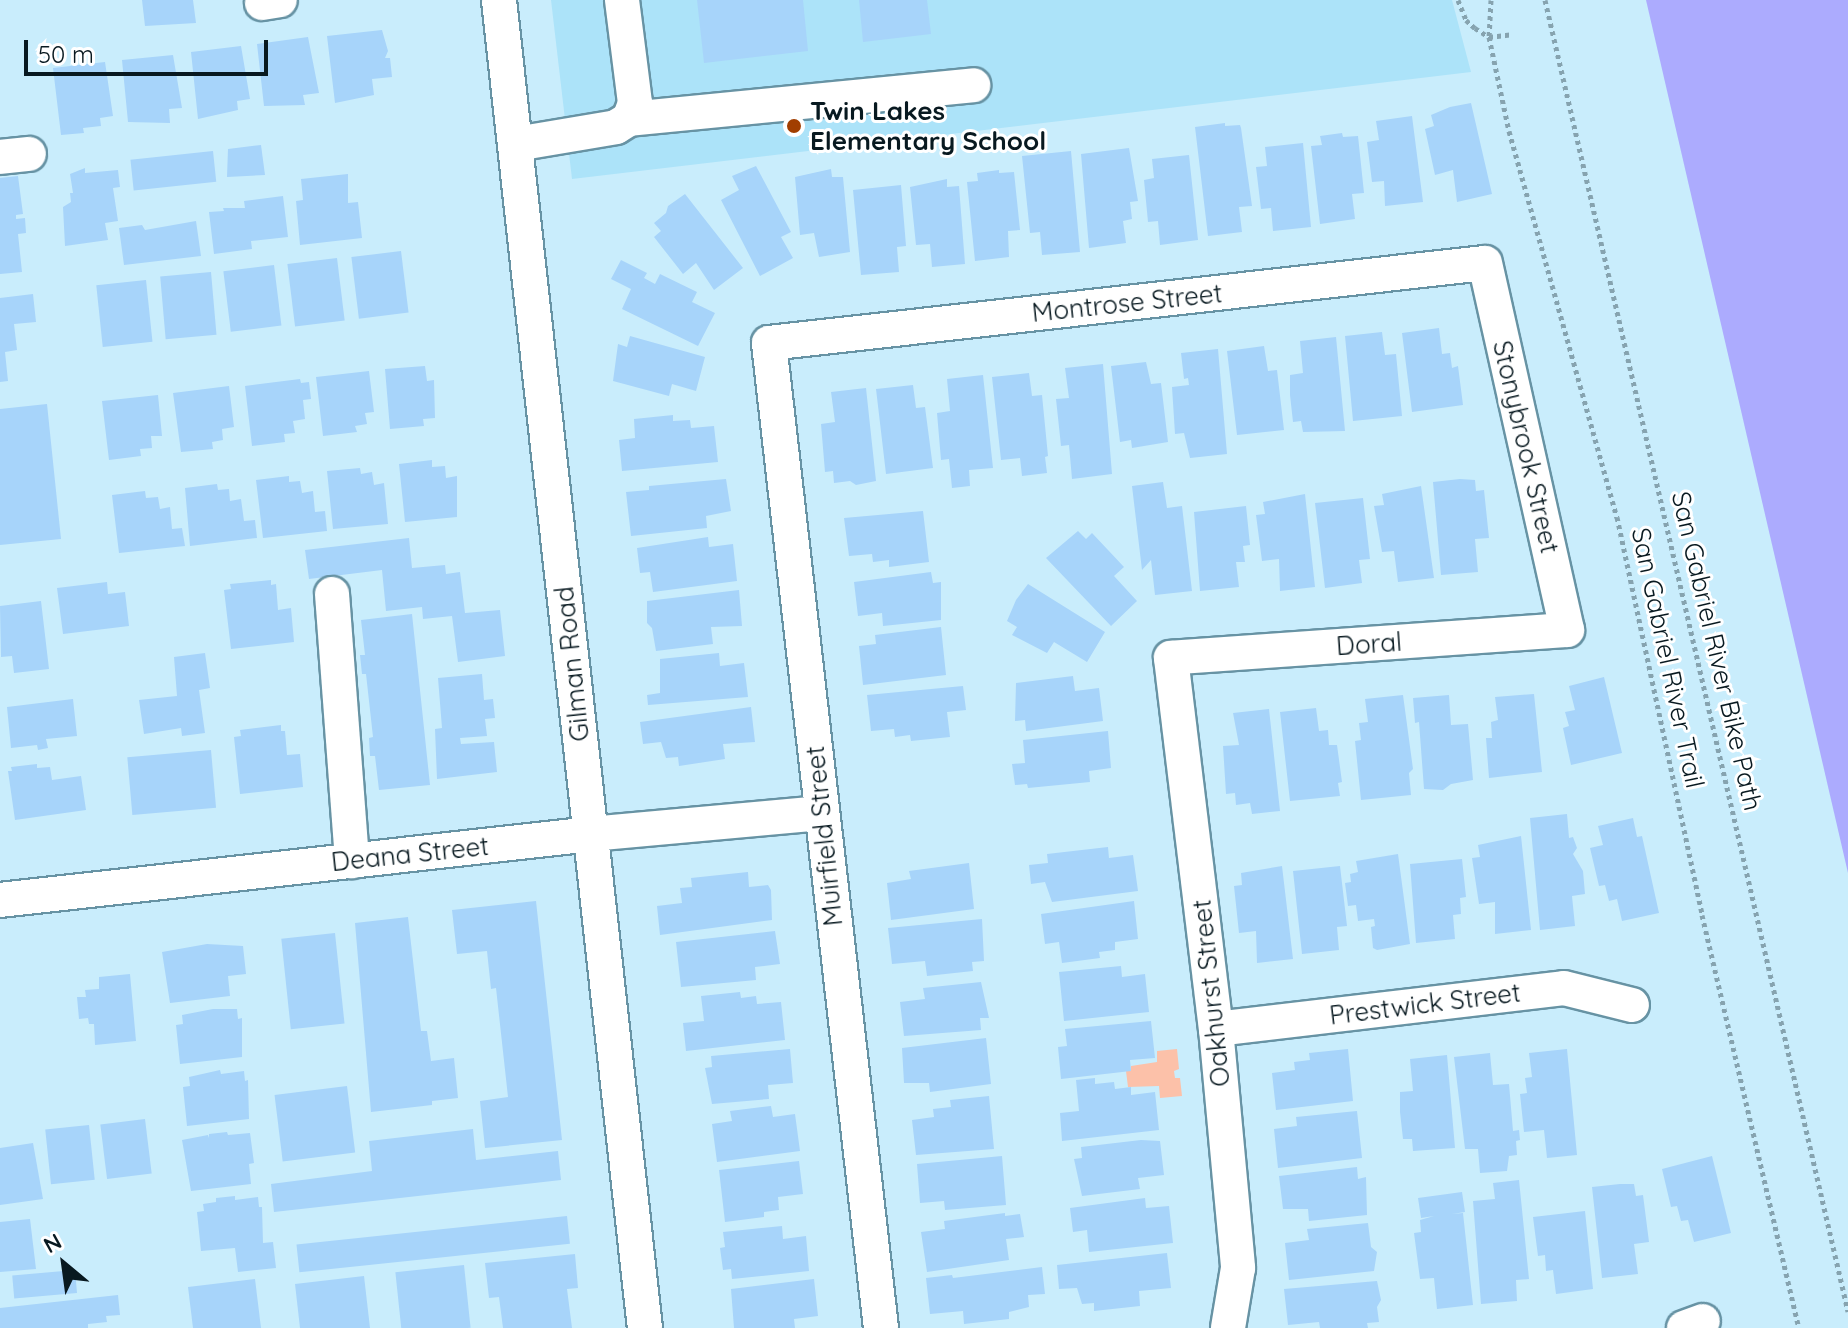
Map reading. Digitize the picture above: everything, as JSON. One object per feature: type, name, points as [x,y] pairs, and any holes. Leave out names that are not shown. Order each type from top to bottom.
[{"type":"street","name":"Gilman Road","points":[[499,0],[645,1328]]},
{"type":"street","points":[[622,0],[635,103],[629,119]]},
{"type":"street","points":[[516,144],[616,127],[629,119],[973,85]]},
{"type":"street","name":"Montrose Street","points":[[769,343],[1485,263]]},
{"type":"street","name":"Stonybrook Street","points":[[1485,263],[1567,630]]},
{"type":"street","name":"Muirfield Street","points":[[769,343],[881,1328]]},
{"type":"street","points":[[332,594],[352,861]]},
{"type":"street","name":"Doral","points":[[1171,658],[1567,630]]},
{"type":"street","name":"Oakhurst Street","points":[[1171,658],[1216,1029],[1238,1268],[1228,1328]]},
{"type":"street","name":"Deana Street","points":[[0,900],[591,834],[821,813]]},
{"type":"street","name":"Prestwick Street","points":[[1216,1029],[1564,988],[1632,1005]]},
{"type":"path","points":[[1458,0],[1466,20],[1489,37],[1512,34]]},
{"type":"path","name":"San Gabriel River Trail","points":[[1491,0],[1489,37],[1509,131],[1617,517],[1706,930],[1799,1328]]},
{"type":"path","name":"San Gabriel River Bike Path","points":[[1545,0],[1848,1311]]},
{"type":"shaded area","name":"Twin Lakes Elementary School","points":[[551,0],[1452,0],[1471,72],[572,179]]},
{"type":"shaded area","points":[[1177,1049],[1179,1069],[1174,1071],[1175,1078],[1180,1078],[1182,1096],[1160,1098],[1159,1086],[1128,1087],[1126,1071],[1131,1071],[1131,1066],[1157,1062],[1157,1051]]},
{"type":"water","points":[[1646,0],[1848,0],[1848,873]]},
{"type":"building","points":[[142,0],[193,0],[196,23],[145,26]]},
{"type":"building","points":[[697,0],[803,0],[808,51],[704,63]]},
{"type":"building","points":[[859,0],[927,0],[931,34],[863,42]]},
{"type":"building","points":[[382,30],[388,51],[385,58],[390,58],[392,77],[372,79],[374,95],[335,103],[327,36]]},
{"type":"building","points":[[308,37],[319,93],[303,95],[305,105],[264,106],[257,44]]},
{"type":"building","points":[[241,46],[250,99],[237,101],[238,110],[198,119],[191,52]]},
{"type":"building","points":[[173,55],[182,108],[169,109],[170,123],[128,122],[122,60]]},
{"type":"building","points":[[105,62],[113,116],[100,118],[101,126],[83,128],[84,133],[61,135],[53,68]]},
{"type":"building","points":[[1471,103],[1492,194],[1457,202],[1453,170],[1435,175],[1425,129],[1434,126],[1431,115]]},
{"type":"building","points":[[1412,116],[1423,202],[1385,206],[1384,181],[1372,182],[1367,142],[1379,140],[1376,121]]},
{"type":"building","points":[[1225,123],[1225,126],[1240,125],[1241,128],[1252,206],[1239,207],[1242,232],[1208,236],[1195,127]]},
{"type":"building","points":[[1342,133],[1343,137],[1358,136],[1364,193],[1352,194],[1355,219],[1320,224],[1311,146],[1322,145],[1320,136]]},
{"type":"building","points":[[1303,143],[1311,227],[1273,231],[1271,208],[1261,209],[1256,167],[1267,166],[1265,147]]},
{"type":"building","points":[[261,145],[265,175],[227,177],[228,149]]},
{"type":"building","points":[[1129,148],[1138,201],[1130,202],[1132,219],[1123,221],[1126,243],[1089,248],[1081,154]]},
{"type":"building","points":[[213,151],[216,182],[134,191],[130,160]]},
{"type":"building","points":[[1071,151],[1080,252],[1042,255],[1040,232],[1030,233],[1022,156]]},
{"type":"building","points":[[1189,155],[1198,240],[1160,245],[1158,221],[1148,222],[1144,180],[1154,178],[1152,159]]},
{"type":"building","points":[[756,166],[791,232],[781,237],[793,258],[760,276],[721,200],[739,190],[732,176]]},
{"type":"building","points":[[85,168],[85,173],[118,170],[120,187],[113,188],[118,221],[105,223],[108,240],[65,246],[63,207],[71,202],[70,193],[73,193],[70,174]]},
{"type":"building","points":[[831,169],[832,177],[843,177],[850,252],[819,257],[814,233],[800,235],[795,177]]},
{"type":"building","points":[[999,170],[999,173],[1014,172],[1020,230],[1008,231],[1009,257],[975,261],[967,182],[978,181],[977,173]]},
{"type":"building","points":[[348,174],[348,203],[358,202],[362,238],[300,245],[296,201],[303,200],[301,179]]},
{"type":"building","points":[[18,176],[23,214],[16,215],[16,219],[25,218],[26,233],[18,234],[22,272],[0,274],[0,178]]},
{"type":"building","points":[[947,179],[947,187],[959,186],[965,264],[932,267],[930,244],[916,245],[910,187]]},
{"type":"building","points":[[901,185],[906,246],[897,247],[899,272],[861,275],[853,190]]},
{"type":"building","points":[[685,194],[743,268],[714,290],[696,263],[683,274],[654,237],[661,231],[654,223],[666,213],[668,206]]},
{"type":"building","points":[[283,196],[288,237],[251,241],[252,249],[214,254],[209,212],[224,211],[223,208],[245,208],[244,201]]},
{"type":"building","points":[[196,221],[201,256],[124,265],[119,228],[142,225],[145,230]]},
{"type":"building","points":[[401,251],[409,313],[359,319],[351,257]]},
{"type":"building","points":[[337,258],[345,321],[295,327],[287,264]]},
{"type":"building","points":[[621,260],[647,273],[644,278],[655,284],[660,274],[697,292],[692,302],[715,313],[698,346],[622,309],[631,289],[611,279]]},
{"type":"building","points":[[274,265],[281,326],[231,332],[223,271]]},
{"type":"building","points":[[211,272],[216,335],[166,339],[160,276]]},
{"type":"building","points":[[146,280],[152,342],[103,347],[96,285]]},
{"type":"building","points":[[33,294],[36,322],[14,324],[17,350],[5,352],[8,381],[0,382],[0,298]]},
{"type":"building","points":[[1439,328],[1442,354],[1450,353],[1452,368],[1458,366],[1463,405],[1412,412],[1402,333]]},
{"type":"building","points":[[1382,332],[1385,355],[1396,354],[1402,416],[1353,421],[1345,336]]},
{"type":"building","points":[[630,336],[705,357],[696,391],[672,384],[669,396],[613,381],[618,344],[627,347]]},
{"type":"building","points":[[1336,337],[1345,431],[1303,432],[1301,421],[1293,422],[1290,395],[1290,375],[1303,373],[1300,341]]},
{"type":"building","points":[[1264,346],[1268,371],[1277,370],[1284,430],[1237,435],[1227,351]]},
{"type":"building","points":[[1218,349],[1227,454],[1190,458],[1184,433],[1175,434],[1172,387],[1189,385],[1188,378],[1184,379],[1181,353]]},
{"type":"building","points":[[1146,362],[1151,384],[1161,383],[1168,442],[1132,448],[1131,440],[1120,442],[1111,366]]},
{"type":"building","points":[[1103,364],[1112,474],[1072,479],[1069,445],[1061,446],[1056,399],[1069,398],[1065,368]]},
{"type":"building","points":[[425,366],[427,381],[434,380],[435,418],[423,419],[424,426],[390,429],[385,369]]},
{"type":"building","points":[[369,371],[374,412],[365,413],[367,424],[355,426],[357,432],[323,436],[316,377]]},
{"type":"building","points":[[1029,373],[1032,396],[1042,395],[1047,473],[1022,476],[1020,458],[1001,460],[992,377]]},
{"type":"building","points":[[983,375],[993,468],[969,470],[970,486],[952,488],[949,459],[941,460],[937,413],[950,411],[947,379]]},
{"type":"building","points":[[300,379],[301,383],[309,382],[311,399],[303,400],[305,419],[293,421],[295,433],[284,434],[285,442],[252,446],[245,386]]},
{"type":"building","points":[[913,385],[916,408],[925,407],[933,468],[886,474],[876,389]]},
{"type":"building","points":[[229,386],[234,427],[222,429],[223,440],[212,442],[213,449],[181,452],[173,393]]},
{"type":"building","points":[[866,388],[876,481],[856,485],[850,481],[834,483],[833,471],[825,472],[821,424],[835,422],[831,392]]},
{"type":"building","points":[[158,395],[162,436],[151,436],[152,448],[140,449],[141,456],[109,460],[102,401]]},
{"type":"building","points":[[47,404],[61,539],[0,545],[0,409]]},
{"type":"building","points":[[673,415],[673,421],[690,420],[691,428],[714,426],[718,462],[622,471],[619,440],[635,438],[634,419]]},
{"type":"building","points":[[432,460],[432,467],[445,466],[446,478],[457,476],[457,517],[405,522],[399,464]]},
{"type":"building","points":[[360,468],[361,474],[372,472],[374,485],[384,483],[388,524],[333,529],[327,471]]},
{"type":"building","points":[[289,476],[289,482],[300,481],[302,493],[313,491],[315,512],[325,511],[327,531],[263,538],[256,480]]},
{"type":"building","points":[[726,479],[731,511],[706,516],[707,528],[631,536],[626,492],[649,490],[649,486]]},
{"type":"building","points":[[1475,480],[1476,491],[1484,490],[1489,538],[1475,539],[1478,572],[1441,575],[1433,482]]},
{"type":"building","points":[[1163,482],[1167,508],[1182,506],[1192,591],[1155,595],[1151,560],[1142,570],[1132,486]]},
{"type":"building","points":[[217,484],[218,490],[229,489],[230,501],[241,499],[244,521],[255,520],[257,538],[190,546],[185,488]]},
{"type":"building","points":[[1421,486],[1434,578],[1398,582],[1394,551],[1382,552],[1374,506],[1384,505],[1382,494]]},
{"type":"building","points":[[145,491],[146,498],[158,497],[160,509],[170,507],[172,529],[182,528],[185,546],[119,553],[112,495]]},
{"type":"building","points":[[1305,494],[1315,587],[1280,591],[1279,559],[1262,561],[1256,515],[1265,514],[1263,502]]},
{"type":"building","points":[[1363,498],[1370,559],[1359,560],[1362,583],[1325,588],[1315,503]]},
{"type":"building","points":[[1246,506],[1250,545],[1243,546],[1245,562],[1236,562],[1239,587],[1200,591],[1194,512]]},
{"type":"building","points":[[923,511],[929,562],[889,567],[889,560],[873,562],[872,554],[849,556],[844,518]]},
{"type":"building","points":[[1078,531],[1086,539],[1092,533],[1124,567],[1114,576],[1137,601],[1111,626],[1046,558]]},
{"type":"building","points":[[708,537],[709,547],[733,544],[737,581],[653,592],[650,572],[640,573],[637,548]]},
{"type":"building","points":[[409,538],[412,568],[445,565],[446,574],[460,572],[465,613],[500,610],[505,656],[458,662],[452,616],[423,619],[422,607],[386,611],[382,570],[309,579],[305,550]]},
{"type":"building","points":[[931,572],[933,583],[941,582],[941,620],[883,626],[882,613],[858,616],[854,582]]},
{"type":"building","points":[[271,580],[271,585],[276,584],[278,610],[291,608],[294,642],[231,649],[224,590],[231,589],[230,584]]},
{"type":"building","points":[[107,582],[108,594],[125,592],[129,626],[63,634],[57,588]]},
{"type":"building","points":[[1028,584],[1105,632],[1087,662],[1054,642],[1047,653],[1012,635],[1017,627],[1007,621],[1016,600]]},
{"type":"building","points":[[739,590],[742,626],[711,627],[713,644],[656,651],[652,628],[647,623],[647,601]]},
{"type":"building","points":[[41,601],[49,669],[14,673],[12,656],[1,657],[0,606]]},
{"type":"building","points":[[412,614],[430,785],[379,790],[375,756],[370,756],[369,738],[373,737],[366,674],[362,674],[360,655],[365,655],[361,620]]},
{"type":"building","points":[[941,627],[946,675],[863,685],[859,646],[876,644],[875,635]]},
{"type":"building","points":[[205,653],[210,688],[199,690],[205,733],[182,736],[181,728],[144,734],[139,700],[177,696],[174,657]]},
{"type":"building","points":[[719,653],[720,666],[744,663],[748,697],[648,705],[647,695],[660,693],[660,659]]},
{"type":"building","points":[[482,674],[484,700],[493,699],[495,718],[485,719],[487,736],[460,738],[461,744],[494,742],[497,772],[437,779],[435,729],[442,728],[438,678]]},
{"type":"building","points":[[1073,676],[1075,691],[1099,688],[1103,721],[1026,731],[1025,720],[1015,721],[1016,683]]},
{"type":"building","points":[[1604,677],[1622,753],[1571,765],[1563,728],[1569,726],[1565,712],[1575,710],[1569,686]]},
{"type":"building","points":[[963,686],[966,710],[947,712],[950,737],[911,741],[910,735],[895,737],[894,729],[871,731],[867,695]]},
{"type":"building","points":[[1534,694],[1542,772],[1489,778],[1486,738],[1492,738],[1491,722],[1498,720],[1495,697]]},
{"type":"building","points":[[1403,695],[1413,769],[1409,773],[1411,795],[1361,800],[1355,741],[1361,740],[1359,723],[1368,722],[1365,699]]},
{"type":"building","points":[[1449,695],[1451,725],[1468,724],[1473,780],[1451,784],[1443,790],[1424,789],[1419,722],[1415,723],[1413,698]]},
{"type":"building","points":[[73,699],[77,736],[46,739],[48,748],[38,750],[37,745],[11,748],[7,707]]},
{"type":"building","points":[[751,707],[755,742],[723,744],[725,759],[679,766],[678,757],[666,758],[661,742],[643,744],[640,722]]},
{"type":"building","points":[[1316,708],[1319,731],[1328,730],[1329,745],[1337,745],[1342,782],[1338,783],[1340,796],[1290,801],[1280,712]]},
{"type":"building","points":[[1269,709],[1280,811],[1252,814],[1250,803],[1236,805],[1235,793],[1226,794],[1223,746],[1239,745],[1233,713]]},
{"type":"building","points":[[281,725],[281,731],[285,731],[287,755],[300,754],[303,787],[240,794],[234,737],[241,736],[240,730]]},
{"type":"building","points":[[1108,731],[1111,768],[1089,771],[1090,782],[1028,788],[1027,784],[1015,785],[1012,764],[1025,763],[1023,740]]},
{"type":"building","points":[[211,750],[216,808],[132,815],[127,757]]},
{"type":"building","points":[[37,764],[37,768],[50,767],[52,780],[81,776],[86,810],[15,820],[8,771],[12,771],[11,767]]},
{"type":"building","points":[[1567,814],[1569,838],[1573,837],[1577,848],[1573,854],[1583,871],[1585,894],[1572,896],[1575,926],[1540,930],[1530,818]]},
{"type":"building","points":[[1633,818],[1637,837],[1642,836],[1659,913],[1622,921],[1617,899],[1609,901],[1605,885],[1599,886],[1590,848],[1603,845],[1598,826]]},
{"type":"building","points":[[1521,836],[1531,930],[1495,934],[1495,902],[1479,904],[1472,858],[1480,857],[1478,845]]},
{"type":"building","points":[[1108,847],[1109,858],[1133,855],[1138,891],[1052,902],[1045,882],[1031,884],[1029,865],[1048,863],[1047,854]]},
{"type":"building","points":[[1398,854],[1410,944],[1377,950],[1373,948],[1371,927],[1375,926],[1374,919],[1358,921],[1356,905],[1348,906],[1345,883],[1351,882],[1350,874],[1358,872],[1356,861]]},
{"type":"building","points":[[1462,859],[1466,897],[1460,898],[1461,914],[1453,915],[1455,939],[1416,943],[1410,864]]},
{"type":"building","points":[[969,863],[974,909],[891,920],[887,883],[911,879],[909,871]]},
{"type":"building","points":[[1282,866],[1293,959],[1257,963],[1256,931],[1239,933],[1234,886],[1242,885],[1241,873]]},
{"type":"building","points":[[1340,866],[1347,926],[1337,927],[1339,950],[1302,954],[1293,871]]},
{"type":"building","points":[[748,872],[749,887],[768,885],[771,890],[772,920],[660,935],[657,906],[682,903],[680,888],[692,887],[691,878]]},
{"type":"building","points":[[536,901],[562,1140],[485,1148],[480,1101],[508,1097],[496,988],[491,989],[487,951],[457,954],[452,910]]},
{"type":"building","points":[[1134,901],[1138,939],[1115,942],[1115,950],[1099,952],[1100,958],[1062,963],[1059,942],[1045,944],[1041,914]]},
{"type":"building","points":[[408,917],[421,1031],[427,1031],[431,1061],[454,1058],[458,1098],[432,1101],[432,1105],[371,1112],[355,923]]},
{"type":"building","points":[[982,919],[984,961],[972,962],[973,971],[927,976],[925,961],[892,964],[888,928]]},
{"type":"building","points":[[775,931],[780,964],[755,967],[756,980],[681,987],[676,942]]},
{"type":"building","points":[[335,933],[345,1024],[291,1029],[281,939]]},
{"type":"building","points":[[207,944],[243,946],[246,974],[228,976],[230,996],[170,1003],[162,952]]},
{"type":"building","points":[[1121,966],[1122,977],[1145,974],[1149,1012],[1064,1021],[1059,972]]},
{"type":"building","points":[[130,974],[136,1041],[95,1045],[94,1024],[89,1024],[88,1018],[79,1019],[77,997],[86,997],[85,990],[99,989],[99,977]]},
{"type":"building","points":[[981,982],[989,1018],[980,1018],[981,1030],[904,1036],[900,1002],[925,999],[923,988]]},
{"type":"building","points":[[740,992],[741,998],[756,996],[757,1004],[781,1002],[785,1040],[686,1051],[683,1023],[704,1021],[701,996]]},
{"type":"building","points":[[213,1009],[237,1009],[238,1019],[242,1018],[242,1057],[180,1064],[176,1025],[183,1024],[182,1015]]},
{"type":"building","points":[[1151,1021],[1155,1058],[1130,1060],[1131,1071],[1061,1079],[1058,1047],[1067,1046],[1065,1029]]},
{"type":"building","points":[[986,1038],[991,1084],[930,1092],[929,1083],[904,1083],[902,1048]]},
{"type":"building","points":[[790,1049],[793,1083],[768,1085],[769,1099],[712,1104],[705,1068],[712,1067],[711,1056]]},
{"type":"building","points":[[1348,1049],[1353,1101],[1276,1110],[1272,1073],[1295,1070],[1294,1062],[1310,1060],[1309,1053]]},
{"type":"building","points":[[1567,1049],[1577,1155],[1547,1158],[1544,1130],[1524,1132],[1520,1094],[1527,1093],[1525,1078],[1532,1077],[1529,1053]]},
{"type":"building","points":[[1490,1053],[1493,1085],[1509,1084],[1513,1131],[1519,1130],[1520,1140],[1516,1141],[1517,1155],[1509,1156],[1507,1171],[1480,1173],[1478,1149],[1465,1149],[1454,1057]]},
{"type":"building","points":[[1447,1055],[1455,1148],[1413,1151],[1412,1139],[1403,1139],[1400,1112],[1400,1092],[1413,1091],[1410,1059]]},
{"type":"building","points":[[220,1070],[221,1074],[244,1071],[245,1081],[248,1080],[249,1119],[187,1126],[183,1087],[190,1086],[189,1077]]},
{"type":"building","points":[[1095,1078],[1095,1084],[1114,1082],[1115,1089],[1131,1087],[1131,1095],[1155,1092],[1159,1130],[1062,1141],[1060,1113],[1079,1111],[1076,1080]]},
{"type":"building","points":[[347,1086],[355,1153],[283,1161],[275,1095]]},
{"type":"building","points":[[989,1096],[994,1149],[916,1155],[912,1120],[934,1117],[933,1109],[951,1107],[950,1100]]},
{"type":"building","points":[[771,1106],[773,1117],[795,1114],[800,1151],[717,1162],[712,1124],[732,1121],[730,1111]]},
{"type":"building","points":[[1357,1111],[1362,1158],[1278,1168],[1274,1129],[1297,1126],[1296,1117]]},
{"type":"building","points":[[145,1119],[152,1174],[107,1179],[100,1124]]},
{"type":"building","points":[[89,1125],[95,1180],[51,1184],[45,1130]]},
{"type":"building","points":[[473,1129],[476,1160],[558,1151],[561,1180],[274,1212],[271,1184],[372,1171],[369,1141]]},
{"type":"building","points":[[227,1132],[228,1135],[250,1133],[254,1163],[249,1164],[251,1184],[191,1191],[182,1140],[208,1135],[209,1138],[209,1134]]},
{"type":"building","points":[[1141,1140],[1160,1141],[1164,1175],[1138,1178],[1140,1189],[1082,1196],[1074,1159],[1082,1158],[1081,1147]]},
{"type":"building","points":[[33,1143],[43,1199],[0,1205],[0,1148]]},
{"type":"building","points":[[1002,1156],[1006,1205],[945,1210],[944,1201],[920,1203],[917,1164]]},
{"type":"building","points":[[1712,1156],[1731,1233],[1694,1242],[1688,1220],[1681,1221],[1677,1206],[1671,1207],[1662,1169]]},
{"type":"building","points":[[799,1161],[803,1194],[778,1197],[779,1210],[764,1212],[764,1217],[725,1222],[719,1170]]},
{"type":"building","points":[[1357,1167],[1358,1179],[1366,1177],[1367,1215],[1309,1221],[1308,1209],[1283,1209],[1279,1176]]},
{"type":"building","points":[[1519,1180],[1529,1279],[1516,1280],[1517,1301],[1481,1304],[1473,1201],[1495,1199],[1493,1183]]},
{"type":"building","points":[[1634,1184],[1636,1196],[1643,1195],[1649,1242],[1634,1244],[1638,1274],[1602,1278],[1592,1187]]},
{"type":"building","points":[[1462,1192],[1465,1212],[1452,1214],[1463,1213],[1473,1305],[1437,1309],[1434,1278],[1420,1279],[1414,1233],[1421,1232],[1420,1220],[1434,1216],[1421,1218],[1418,1198]]},
{"type":"building","points":[[235,1196],[235,1200],[258,1197],[259,1207],[262,1207],[263,1243],[273,1242],[276,1268],[238,1272],[235,1248],[201,1251],[197,1212],[204,1211],[203,1204],[216,1202],[216,1198]]},
{"type":"building","points":[[1145,1198],[1146,1208],[1169,1206],[1173,1243],[1089,1252],[1087,1230],[1073,1232],[1070,1208]]},
{"type":"building","points":[[1585,1211],[1593,1289],[1556,1294],[1553,1270],[1546,1271],[1545,1255],[1538,1256],[1533,1217]]},
{"type":"building","points":[[1005,1213],[1005,1216],[1020,1214],[1024,1237],[1006,1239],[1009,1260],[927,1272],[921,1232],[945,1229],[944,1221]]},
{"type":"building","points":[[567,1216],[570,1244],[299,1272],[296,1244]]},
{"type":"building","points":[[30,1219],[36,1269],[0,1272],[0,1222]]},
{"type":"building","points":[[1368,1223],[1371,1247],[1377,1252],[1374,1271],[1289,1280],[1285,1243],[1309,1240],[1307,1229]]},
{"type":"building","points":[[782,1226],[783,1239],[806,1236],[809,1271],[732,1279],[731,1269],[723,1270],[720,1248],[725,1247],[723,1232]]},
{"type":"building","points":[[1167,1253],[1171,1288],[1139,1291],[1140,1306],[1094,1311],[1094,1303],[1082,1304],[1077,1288],[1059,1289],[1057,1265]]},
{"type":"building","points":[[575,1254],[578,1288],[567,1289],[572,1328],[503,1328],[499,1297],[489,1298],[485,1263]]},
{"type":"building","points":[[464,1265],[471,1328],[401,1328],[395,1272]]},
{"type":"building","points":[[1042,1267],[1045,1294],[1028,1295],[1029,1307],[1009,1312],[1009,1319],[964,1324],[963,1311],[930,1314],[926,1278],[952,1275],[953,1278]]},
{"type":"building","points":[[75,1270],[77,1293],[14,1298],[12,1275]]},
{"type":"building","points":[[364,1276],[370,1328],[300,1328],[295,1284]]},
{"type":"building","points":[[255,1279],[261,1328],[193,1328],[188,1287]]},
{"type":"building","points":[[814,1279],[818,1316],[794,1319],[795,1328],[734,1328],[731,1289]]},
{"type":"building","points":[[1377,1281],[1381,1300],[1377,1307],[1379,1322],[1367,1323],[1368,1328],[1320,1328],[1319,1322],[1288,1325],[1284,1289]]},
{"type":"building","points":[[118,1295],[120,1315],[106,1316],[107,1322],[88,1324],[88,1328],[0,1328],[0,1308]]},
{"type":"place","name":"Twin Lakes Elementary School","points":[[794,126]]}]
